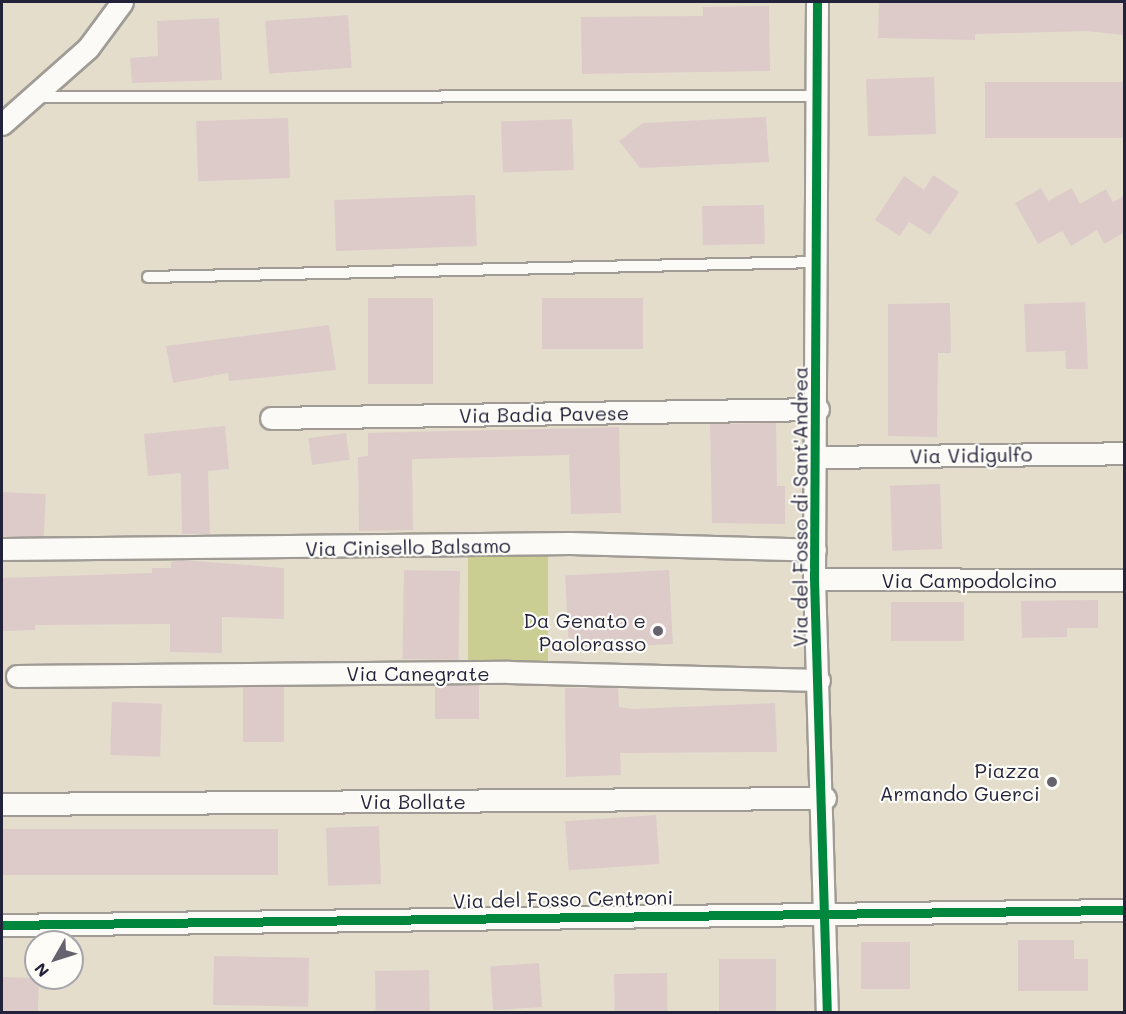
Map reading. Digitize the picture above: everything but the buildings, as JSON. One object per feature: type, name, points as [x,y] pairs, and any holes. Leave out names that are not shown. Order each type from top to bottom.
[{"type":"street","points":[[2,124],[88,48],[122,2]]},
{"type":"street","name":"Via del Fosso di Sant'Andrea","points":[[817,2],[818,457],[814,579],[825,798],[827,1012]]},
{"type":"street","name":"Via Badia Pavese","points":[[271,418],[818,410]]},
{"type":"street","name":"Via Vidigulfo","points":[[818,457],[1125,453]]},
{"type":"street","name":"Via Cinisello Balsamo","points":[[2,549],[570,543],[815,550]]},
{"type":"street","name":"Via Campodolcino","points":[[814,579],[1125,580]]},
{"type":"street","name":"Via Canegrate","points":[[17,676],[509,672],[819,680]]},
{"type":"street","name":"Via Bollate","points":[[2,804],[825,798]]},
{"type":"street","name":"Via del Fosso Centroni","points":[[2,925],[1125,910]]},
{"type":"lane","points":[[33,97],[817,96]]},
{"type":"lane","points":[[148,277],[818,262]]},
{"type":"green space","points":[[468,556],[548,556],[548,662],[468,662]]},
{"type":"cycle path","points":[[817,2],[814,579],[827,1012]]},
{"type":"cycle path","points":[[2,925],[1124,910]]},
{"type":"place","name":"Da Genato e Paolorasso","points":[[658,631]]},
{"type":"place","name":"Piazza Armando Guerci","points":[[1052,782]]}]
